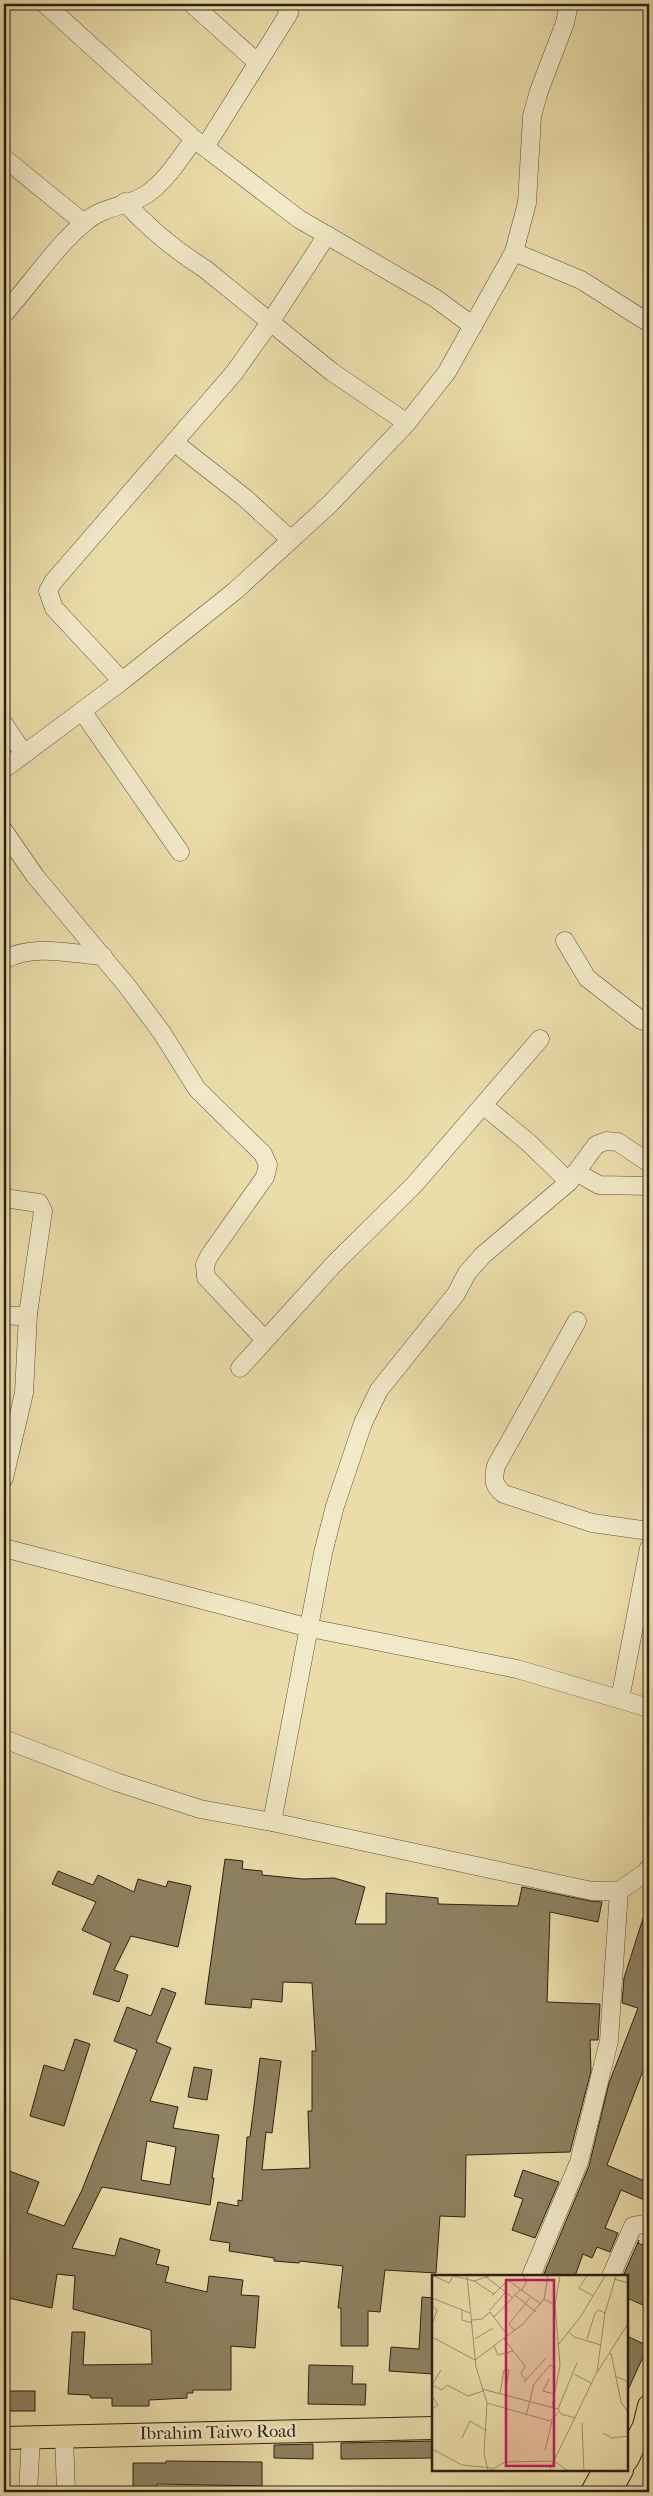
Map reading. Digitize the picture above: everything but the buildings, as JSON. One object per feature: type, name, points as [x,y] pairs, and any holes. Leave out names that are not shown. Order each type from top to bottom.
[{"type":"main road","name":"Ibrahim Taiwo Road","points":[[4,2438],[64,2435],[432,2428]]},
{"type":"main road","points":[[592,2492],[603,2471]]},
{"type":"main road","points":[[610,2492],[621,2471]]},
{"type":"street","points":[[45,4],[200,143],[298,219],[435,298],[473,326]]},
{"type":"street","points":[[192,4],[258,63]]},
{"type":"street","points":[[4,314],[68,238],[84,223],[97,213],[146,195],[200,143],[258,63],[289,13],[284,4]]},
{"type":"street","points":[[4,769],[122,681],[235,591],[330,504],[407,423],[447,372],[514,252],[527,203],[532,116],[539,91],[565,23],[569,4]]},
{"type":"street","points":[[5,162],[84,223]]},
{"type":"street","points":[[125,202],[159,236],[271,321],[332,372],[407,423]]},
{"type":"street","points":[[122,681],[54,608],[48,591],[59,575],[234,373],[271,321],[327,235]]},
{"type":"street","points":[[514,252],[580,280],[649,323]]},
{"type":"street","points":[[175,443],[245,498],[291,540]]},
{"type":"street","points":[[82,711],[180,852]]},
{"type":"street","points":[[4,724],[24,754]]},
{"type":"street","points":[[4,831],[35,876],[103,956],[162,1033],[197,1089],[263,1154],[268,1165],[266,1177],[209,1256],[205,1266],[206,1277],[266,1340]]},
{"type":"street","points":[[566,941],[587,978],[641,1020],[649,1023]]},
{"type":"street","points":[[4,960],[12,955],[40,951],[103,956]]},
{"type":"street","points":[[240,1368],[334,1264],[414,1185],[540,1039]]},
{"type":"street","points":[[484,1106],[572,1177],[599,1185],[649,1186]]},
{"type":"street","points":[[272,1822],[323,1553],[335,1506],[363,1423],[380,1390],[456,1294],[466,1273],[483,1255],[572,1177],[596,1145],[606,1142],[618,1142],[649,1163]]},
{"type":"street","points":[[4,1198],[39,1203],[43,1211],[28,1314],[24,1393],[4,1478]]},
{"type":"street","points":[[4,1315],[28,1314]]},
{"type":"street","points":[[577,1320],[496,1466],[494,1478],[496,1488],[504,1494],[592,1524],[649,1531]]},
{"type":"street","points":[[4,1548],[310,1628],[517,1669],[649,1708]]},
{"type":"street","points":[[620,1699],[649,1548]]},
{"type":"street","points":[[4,1739],[116,1782],[200,1809],[272,1822],[592,1891],[618,1891],[645,1873],[649,1868]]},
{"type":"street","points":[[531,2275],[579,2162],[609,2041],[618,1891]]},
{"type":"street","points":[[611,2275],[633,2226],[649,2224]]},
{"type":"street","points":[[64,2435],[66,2492]]},
{"type":"street","points":[[28,2492],[31,2436]]}]
